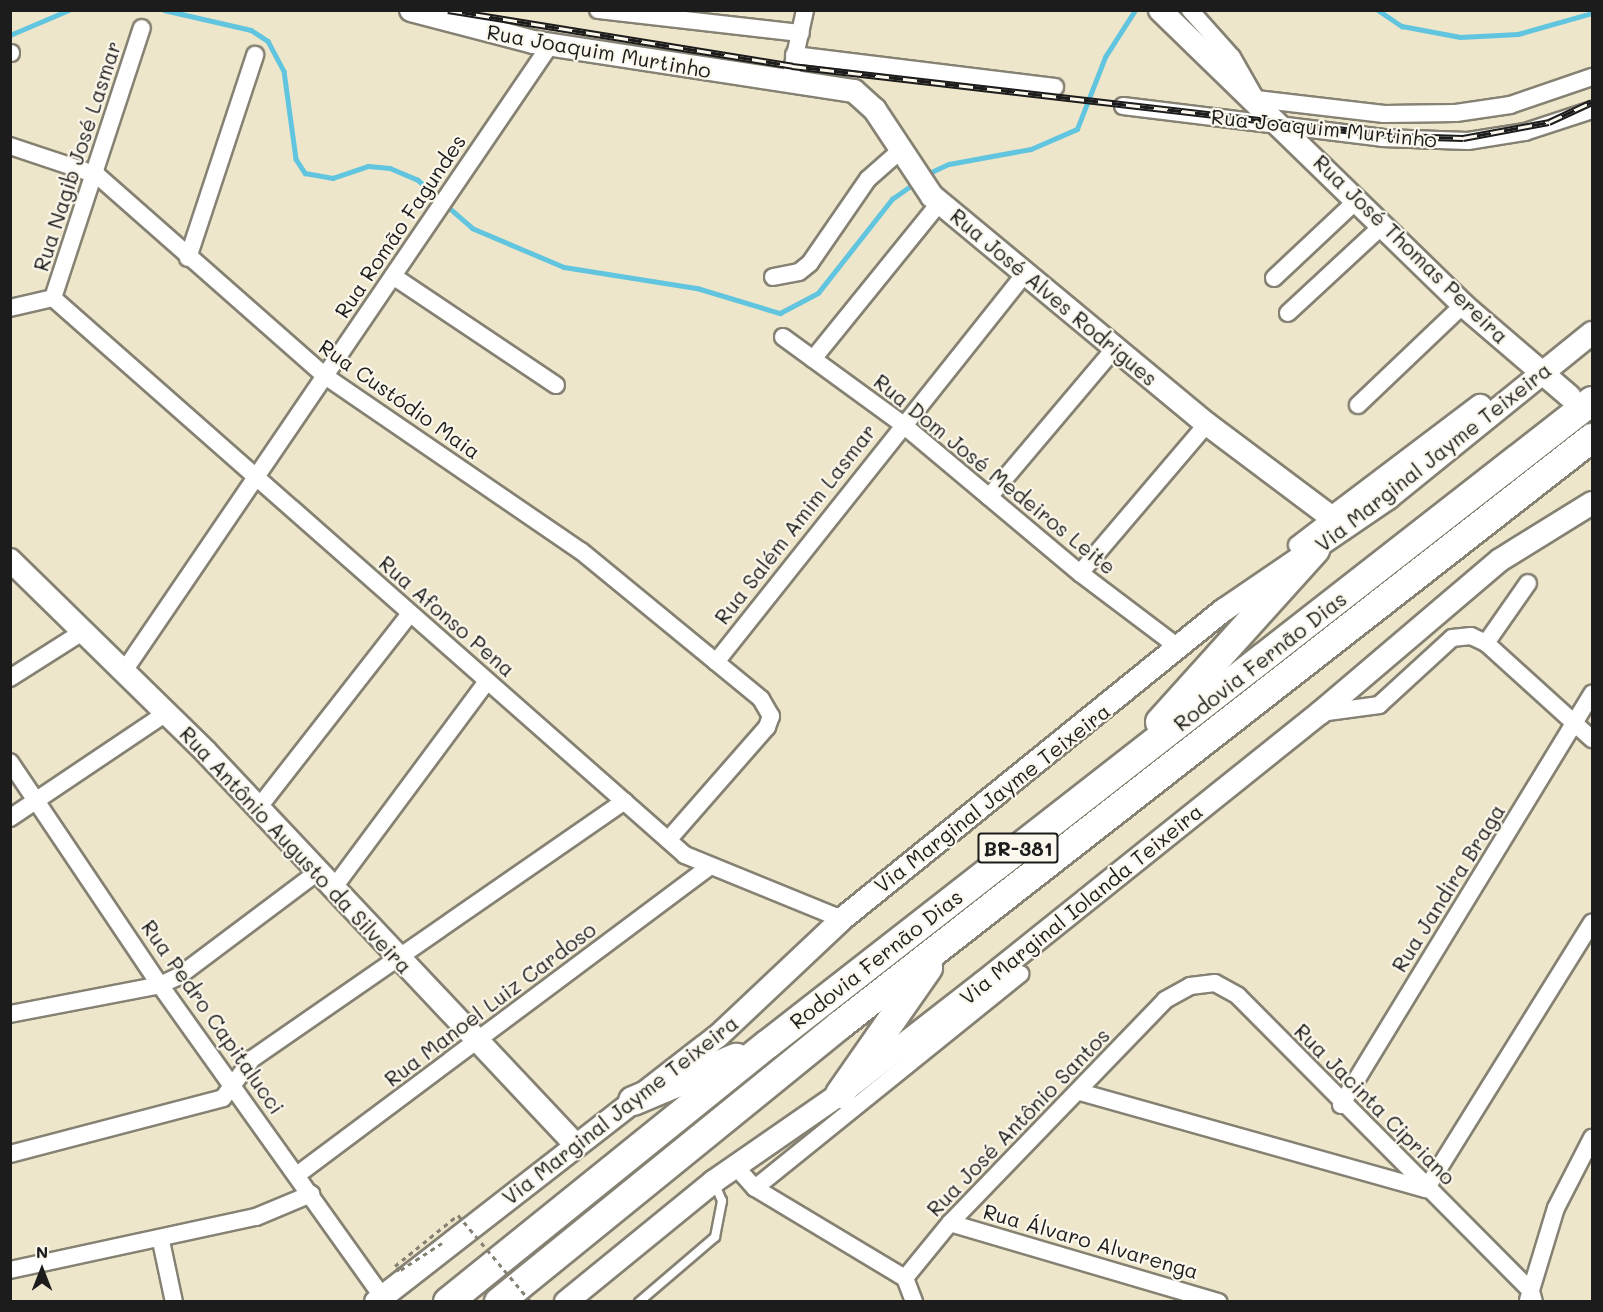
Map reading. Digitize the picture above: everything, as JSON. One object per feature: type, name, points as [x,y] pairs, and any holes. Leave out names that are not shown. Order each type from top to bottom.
[{"type":"highway","name":"Rodovia Fernão Dias","points":[[426,1302],[458,1292],[768,1044],[1124,767],[1581,398]]},
{"type":"highway","name":"Rodovia Fernão Dias","points":[[498,1302],[946,944],[1593,438]]},
{"type":"highway","points":[[1124,767],[1306,547]]},
{"type":"highway","points":[[840,1094],[946,944]]},
{"type":"highway","points":[[633,1101],[768,1044]]},
{"type":"main road","name":"Rua Joaquim Murtinho","points":[[411,10],[456,27],[550,45],[789,83]]},
{"type":"main road","name":"Rua José Thomas Pereira","points":[[1161,11],[1256,99],[1463,305],[1537,368],[1581,398]]},
{"type":"main road","name":"Rua José Alves Rodrigues","points":[[789,83],[854,91],[875,110],[936,199],[1207,424],[1332,518]]},
{"type":"main road","name":"Via Marginal Jayme Teixeira","points":[[379,1299],[717,1037],[842,919],[1178,647],[1537,368],[1593,333]]},
{"type":"main road","points":[[1332,518],[1537,368]]},
{"type":"main road","name":"Via Marginal Iolanda Teixeira","points":[[566,1302],[713,1182],[840,1094],[1320,713],[1500,560],[1593,503]]},
{"type":"main road","name":"Rua Antônio Augusto da Silveira","points":[[10,560],[84,631],[320,870],[398,961],[481,1040],[576,1145]]},
{"type":"street","name":"Rua Joaquim Murtinho","points":[[598,10],[801,33]]},
{"type":"street","points":[[789,83],[805,10]]},
{"type":"street","name":"Rua José Thomas Pereira","points":[[1190,10],[1232,57],[1256,99]]},
{"type":"street","name":"Rua Nagib José Lasmar","points":[[53,298],[97,175],[142,28]]},
{"type":"street","name":"Rua Romão Fagundes","points":[[124,671],[550,45]]},
{"type":"street","points":[[188,258],[255,55]]},
{"type":"street","points":[[794,55],[1055,87]]},
{"type":"street","name":"Rua Joaquim Murtinho","points":[[1256,99],[1384,114],[1456,113],[1510,105],[1593,76]]},
{"type":"street","name":"Rua Joaquim Murtinho","points":[[1123,106],[1382,138],[1468,141],[1526,132],[1593,110]]},
{"type":"street","name":"Rua Custódio Maia","points":[[10,146],[97,175],[188,258],[325,376],[580,551],[761,699],[771,716],[768,727],[669,840]]},
{"type":"street","points":[[773,277],[799,272],[810,262],[868,179],[907,157]]},
{"type":"street","points":[[813,359],[936,199]]},
{"type":"street","points":[[1274,278],[1357,200]]},
{"type":"street","points":[[1287,314],[1383,225]]},
{"type":"street","name":"Rua Salém Amim Lasmar","points":[[716,662],[901,423],[1024,274]]},
{"type":"street","points":[[393,276],[556,385]]},
{"type":"street","points":[[10,308],[53,298]]},
{"type":"street","name":"Rua Afonso Pena","points":[[53,298],[669,840],[709,867],[842,919]]},
{"type":"street","points":[[1358,405],[1463,305]]},
{"type":"street","name":"Rua Dom José Medeiros Leite","points":[[783,337],[901,423],[1080,573],[1178,647]]},
{"type":"street","points":[[989,497],[1114,349]]},
{"type":"street","points":[[1080,573],[1207,424]]},
{"type":"street","points":[[1306,547],[1332,518]]},
{"type":"street","points":[[1485,643],[1528,583]]},
{"type":"street","points":[[258,807],[410,614]]},
{"type":"street","points":[[10,678],[84,631]]},
{"type":"street","points":[[1320,713],[1379,705],[1452,638],[1471,636],[1485,643],[1593,739]]},
{"type":"street","points":[[335,886],[487,681]]},
{"type":"street","name":"Rua Jandira Braga","points":[[1341,1105],[1593,694]]},
{"type":"street","points":[[10,818],[166,713]]},
{"type":"street","name":"Rua Pedro Capitalucci","points":[[10,762],[160,985],[235,1084],[311,1194],[379,1299]]},
{"type":"street","points":[[10,1154],[209,1104],[235,1084],[252,1059],[398,961],[624,801]]},
{"type":"street","name":"Rua Manoel Luiz Cardoso","points":[[297,1175],[481,1040],[709,867]]},
{"type":"street","points":[[10,1014],[160,985],[202,961],[320,870]]},
{"type":"street","points":[[1080,1092],[1426,1189],[1593,922]]},
{"type":"street","points":[[755,1188],[1020,974]]},
{"type":"street","name":"Rua Jacinta Cipriano","points":[[1165,1000],[1204,983],[1232,991],[1531,1298]]},
{"type":"street","name":"Rua José Antônio Santos","points":[[905,1278],[950,1223],[1080,1092],[1165,1000]]},
{"type":"street","points":[[1531,1298],[1564,1187],[1593,1138]]},
{"type":"street","points":[[736,1167],[755,1188],[905,1278],[914,1302]]},
{"type":"street","points":[[10,1270],[161,1241],[256,1217],[311,1194]]},
{"type":"street","name":"Rua Álvaro Alvarenga","points":[[950,1223],[1219,1302]]},
{"type":"street","points":[[161,1241],[174,1302]]},
{"type":"lane","points":[[639,1302],[715,1237],[722,1201],[713,1182]]},
{"type":"path","points":[[442,1243],[399,1271],[395,1266],[458,1215],[531,1302]]},
{"type":"waterway","points":[[10,35],[69,10]]},
{"type":"waterway","points":[[164,10],[251,30],[268,41],[284,71],[296,159],[305,173],[333,178],[368,166],[390,168],[418,180],[439,199]]},
{"type":"waterway","points":[[925,175],[949,164],[1031,149],[1077,129],[1105,57],[1135,10]]},
{"type":"waterway","points":[[1378,10],[1402,26],[1460,37],[1518,34],[1592,13]]},
{"type":"waterway","points":[[446,205],[472,228],[564,267],[697,288],[780,313],[818,293],[892,199],[916,182]]},
{"type":"railway","points":[[448,10],[792,66],[1397,136],[1463,138],[1549,122],[1592,102]]}]
